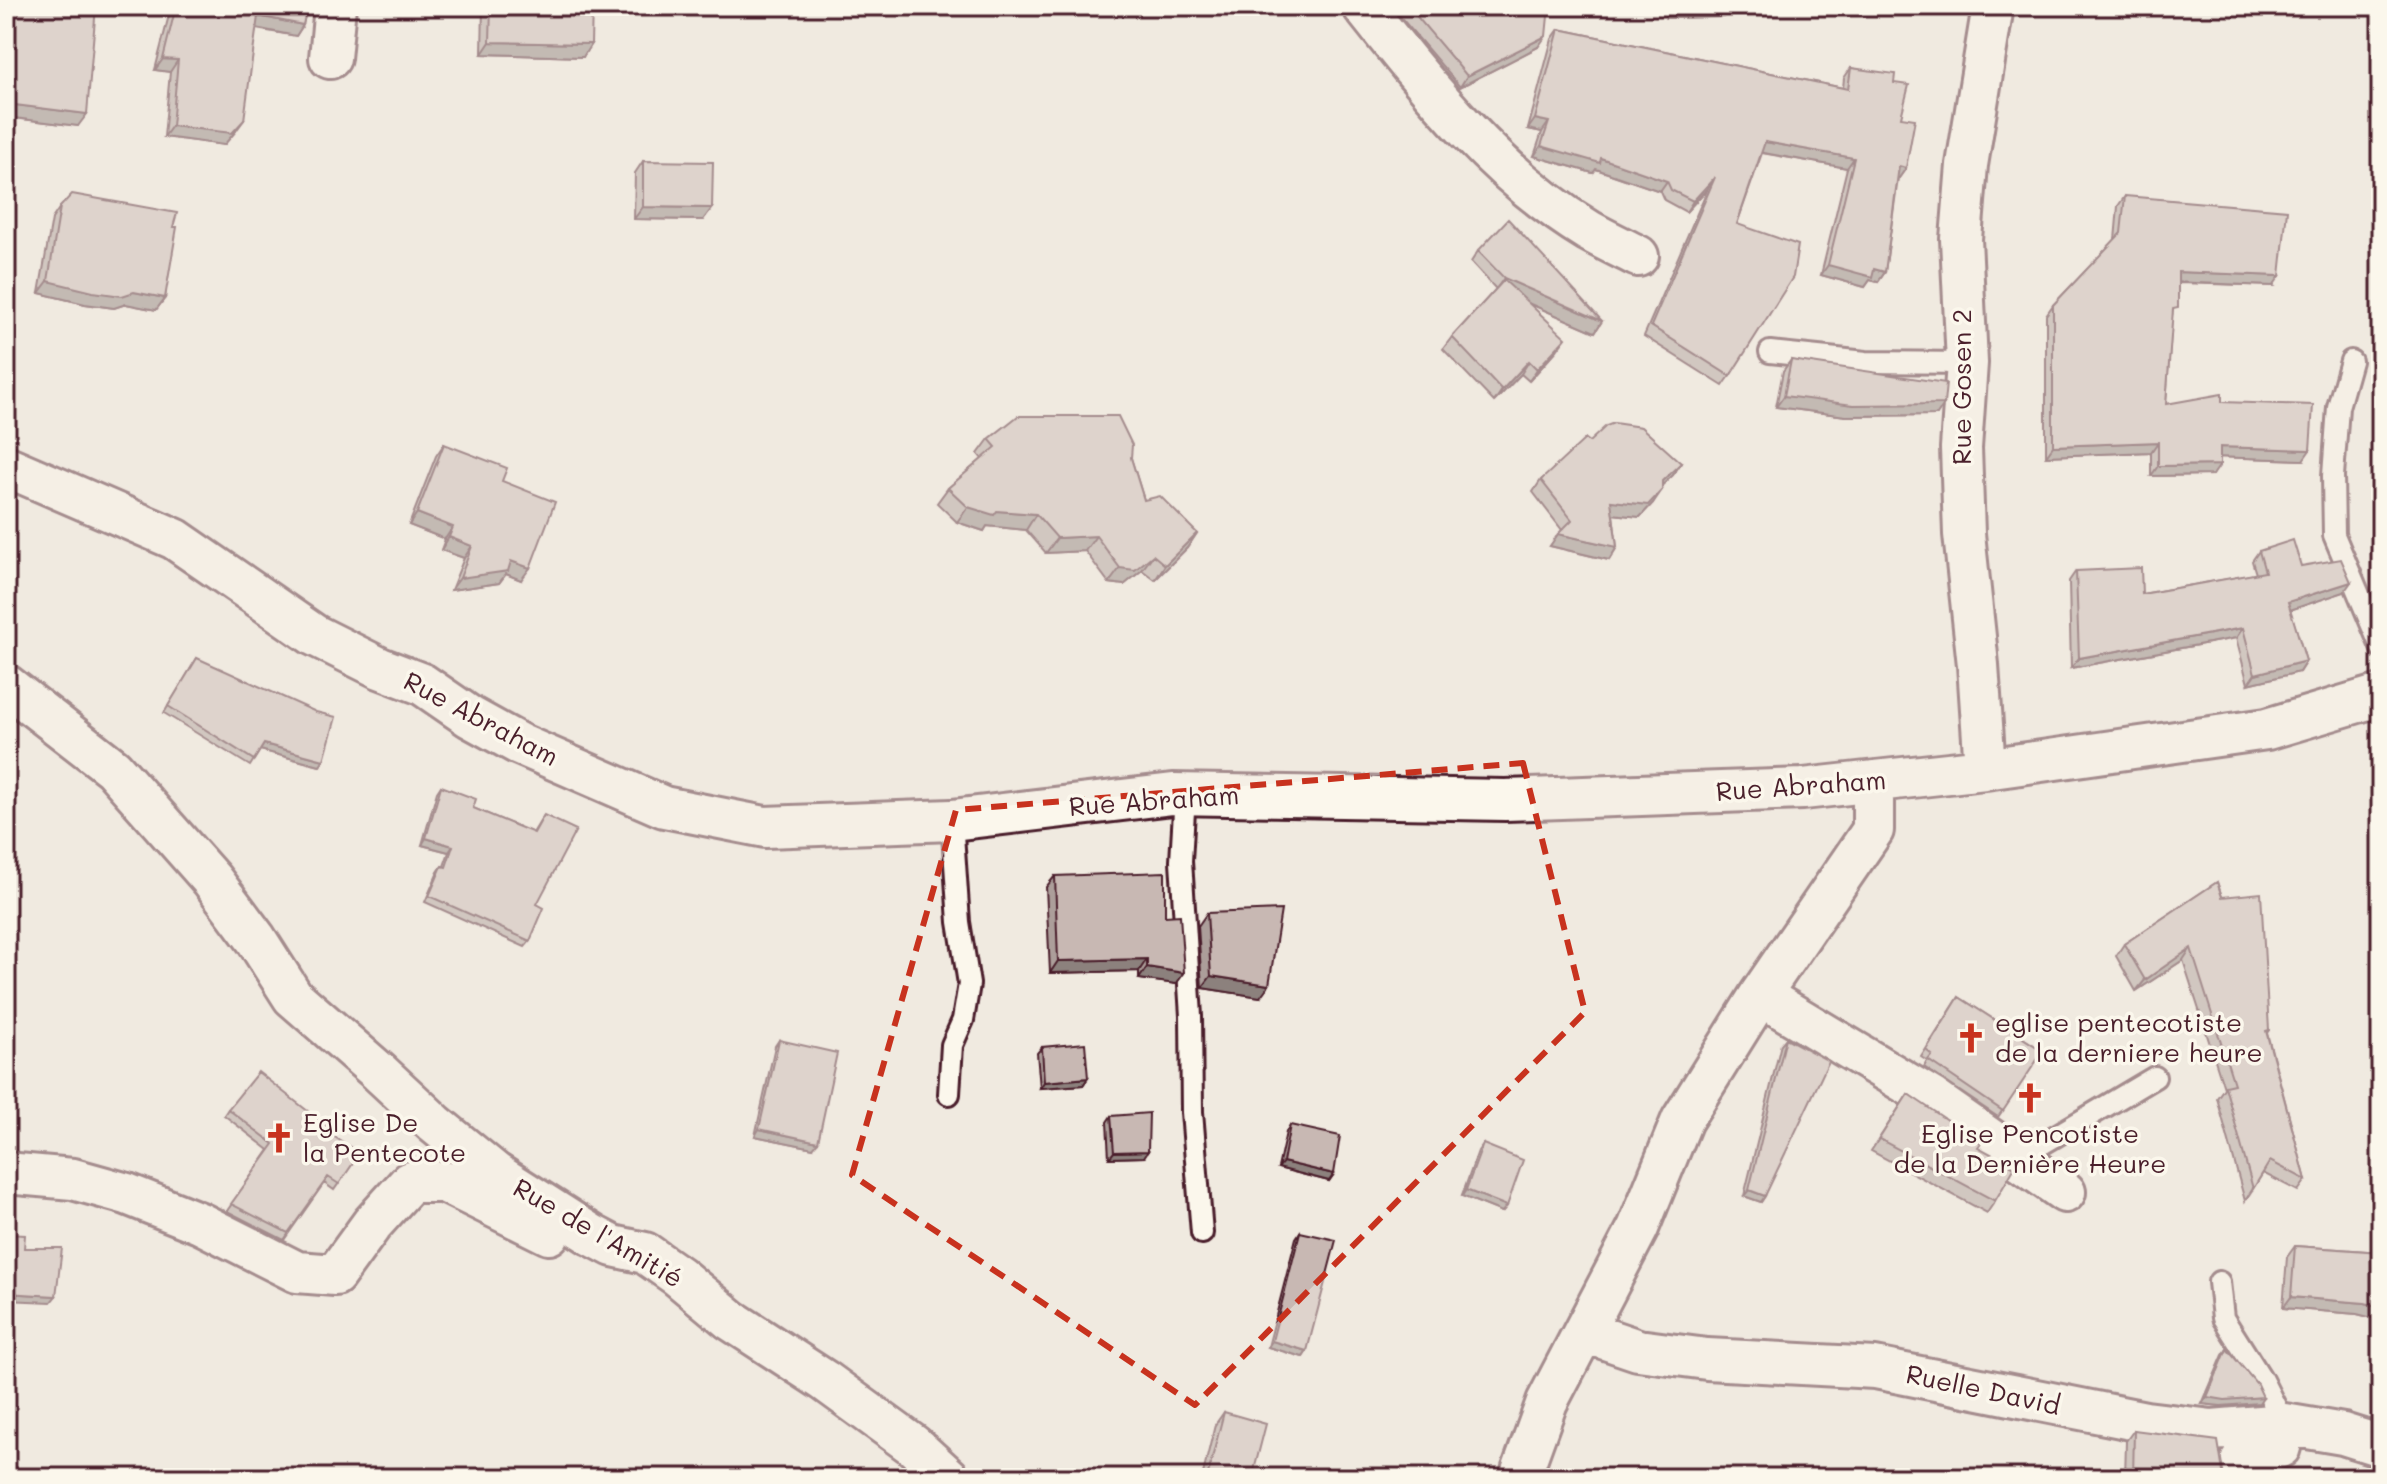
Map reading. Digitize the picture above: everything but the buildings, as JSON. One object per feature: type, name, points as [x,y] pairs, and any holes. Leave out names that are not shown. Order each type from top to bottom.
[{"type":"street","points":[[330,58],[335,6]]},
{"type":"street","points":[[1363,6],[1414,70],[1493,155],[1534,192],[1588,230],[1638,256]]},
{"type":"street","name":"Rue Gosen 2","points":[[1985,769],[1964,534],[1961,448],[1967,363],[1961,239],[1967,165],[1993,6]]},
{"type":"street","name":"Rue Abraham","points":[[6,466],[175,539],[314,635],[380,668],[422,684],[470,717],[519,744],[664,807],[765,827],[952,820],[1185,794],[1505,800],[1803,789],[1985,769],[2267,729],[2381,695]]},
{"type":"street","name":"Rue de l'Amitié","points":[[6,685],[113,768],[212,880],[256,939],[293,997],[435,1124],[495,1173],[592,1235],[613,1246],[645,1253],[731,1320],[825,1381],[913,1445],[949,1478]]},
{"type":"street","points":[[1522,1478],[1547,1402],[1638,1228],[1682,1120],[1760,995],[1873,830],[1873,783]]},
{"type":"street","points":[[1760,995],[1933,1099],[2065,1192]]},
{"type":"street","points":[[6,1173],[73,1179],[127,1194],[200,1223],[297,1272],[335,1275],[372,1224],[410,1182],[444,1182],[558,1238],[592,1235]]},
{"type":"street","name":"Ruelle David","points":[[1585,1332],[1638,1350],[1707,1359],[1875,1368],[2146,1422],[2212,1430],[2284,1424],[2343,1434],[2381,1446]]},
{"type":"street","points":[[2238,1478],[2241,1462],[2280,1447],[2284,1424]]},
{"type":"lane","points":[[1770,352],[1866,362],[1967,363]]},
{"type":"lane","points":[[2351,361],[2338,407],[2333,476],[2334,535],[2381,647]]},
{"type":"lane","points":[[1185,794],[1181,861],[1191,1016],[1192,1112],[1202,1233]]},
{"type":"lane","points":[[949,1094],[952,1045],[963,1020],[969,984],[959,922],[952,820]]},
{"type":"lane","points":[[2023,1163],[2037,1147],[2155,1077]]},
{"type":"lane","points":[[2219,1282],[2223,1318],[2261,1378],[2284,1424]]},
{"type":"highlighted area","points":[[1523,763],[1585,1012],[1195,1405],[852,1175],[956,810]]},
{"type":"place","name":"eglise pentecotiste de la derniere heure","points":[[1971,1038]]},
{"type":"place","name":"Eglise Pencotiste de la Dernière Heure","points":[[2030,1098]]},
{"type":"place","name":"Eglise De la Pentecote","points":[[279,1138]]}]
